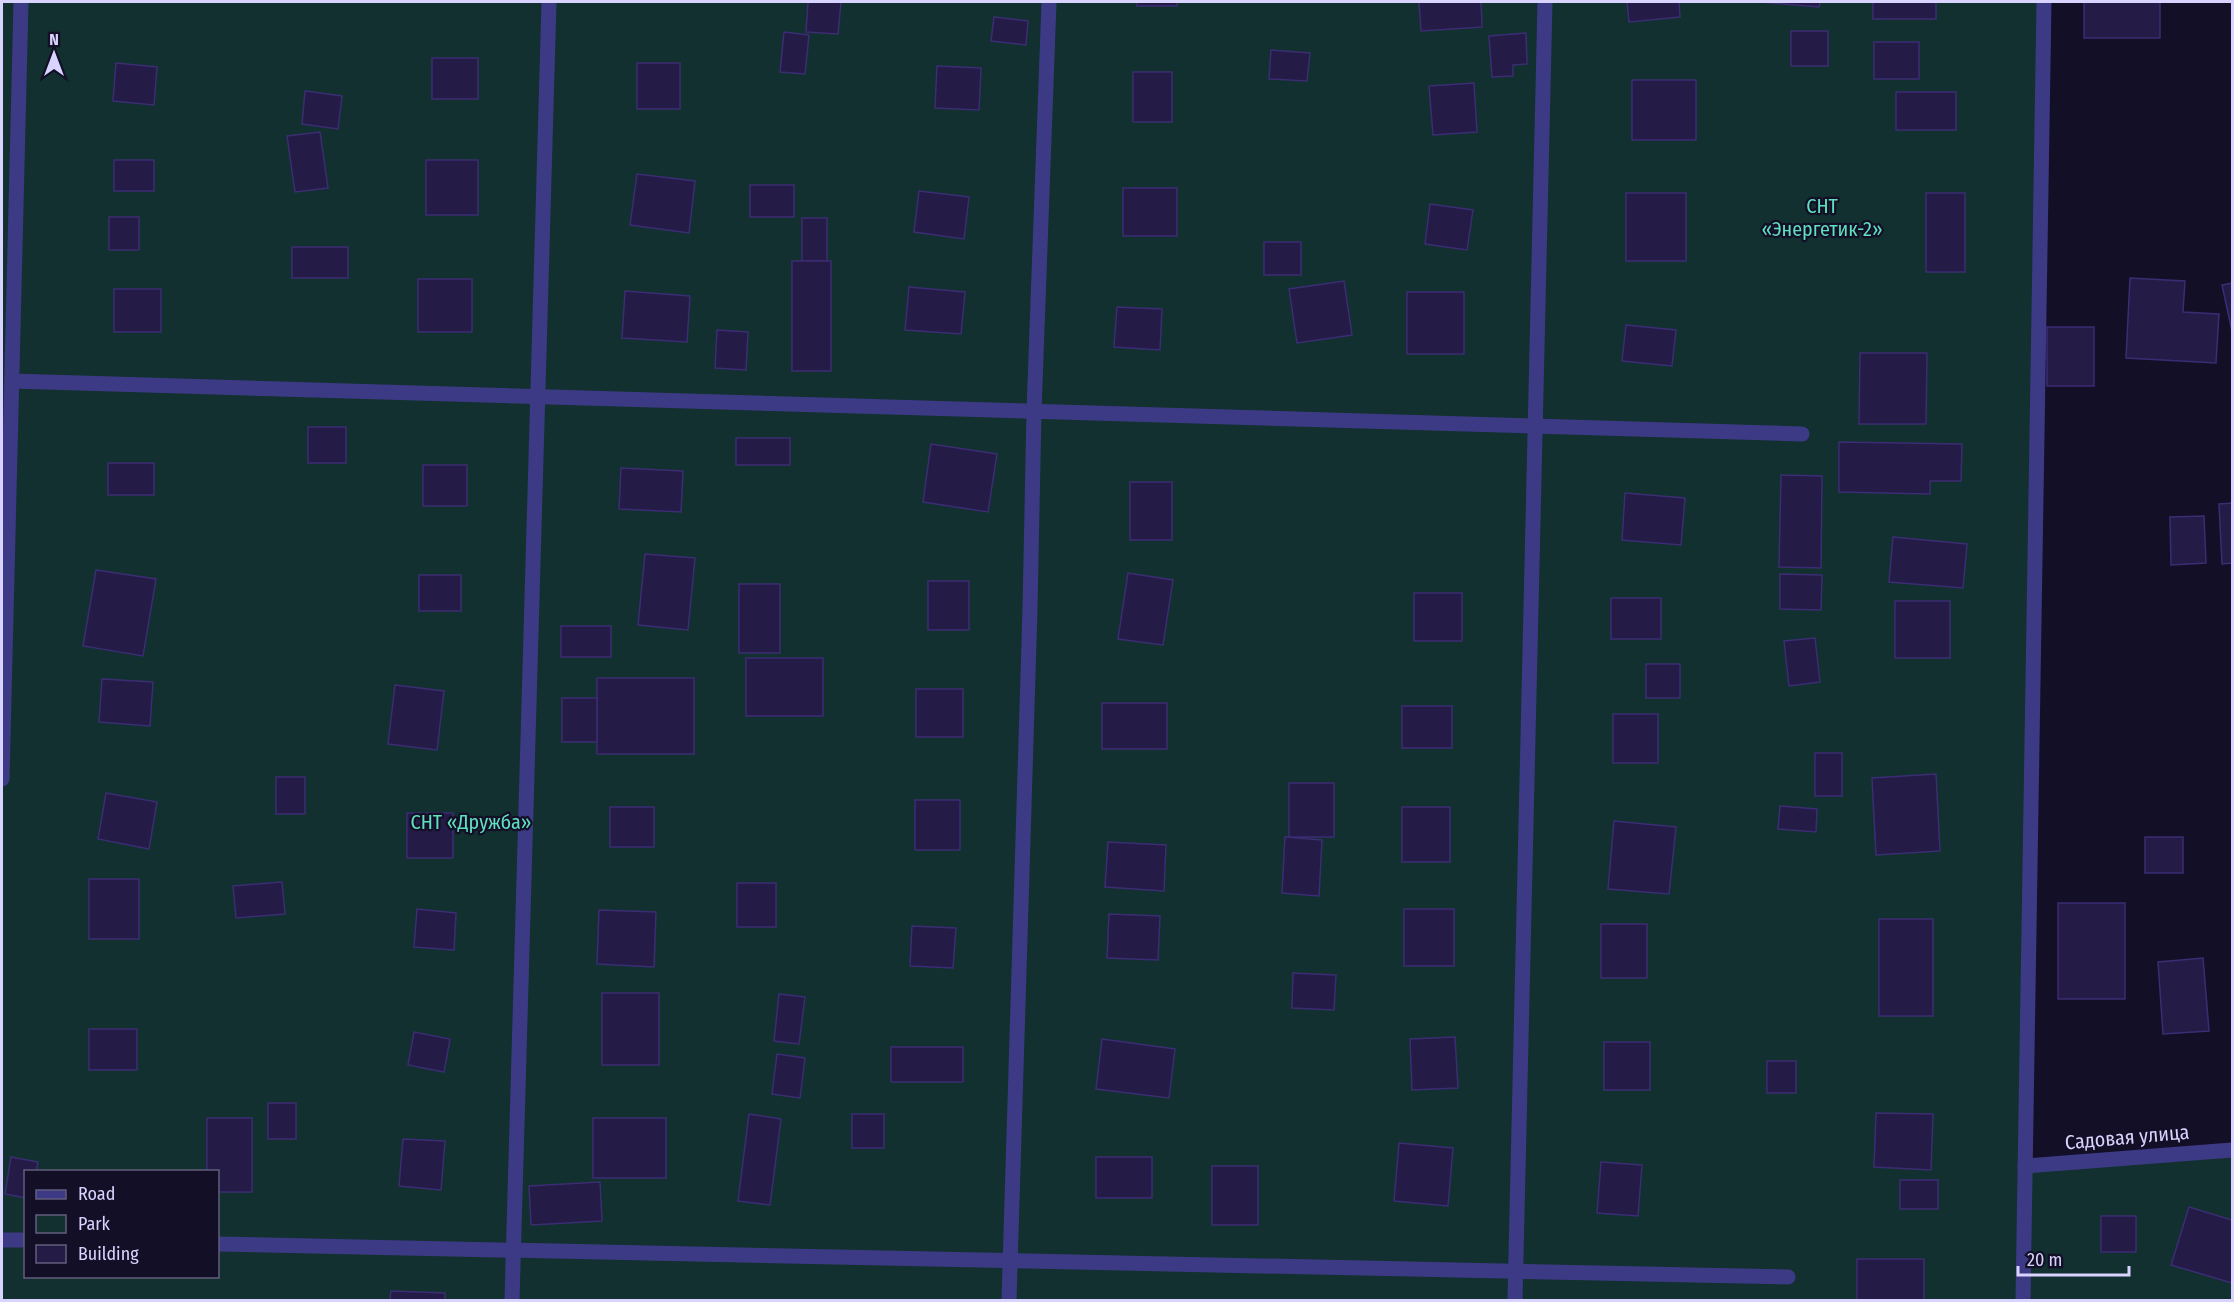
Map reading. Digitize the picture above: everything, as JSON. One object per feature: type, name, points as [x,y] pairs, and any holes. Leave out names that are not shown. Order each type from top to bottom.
[{"type":"street","points":[[2,779],[21,2]]},
{"type":"street","points":[[512,1300],[549,2]]},
{"type":"street","points":[[1009,1300],[1034,411],[1050,2]]},
{"type":"street","points":[[1515,1300],[1545,2]]},
{"type":"street","points":[[2023,1300],[2044,2]]},
{"type":"street","points":[[12,381],[1802,434]]},
{"type":"street","name":"Садовая улица","points":[[2025,1166],[2232,1149]]},
{"type":"street","points":[[2,1240],[24,1240]]},
{"type":"street","points":[[219,1244],[1788,1277]]},
{"type":"green space","name":"СНТ «Дружба»","points":[[2,2],[2044,2],[2025,1166],[2232,1150],[2232,1300],[2,1300]]},
{"type":"building","points":[[808,2],[841,2],[838,34],[806,32]]},
{"type":"building","points":[[1137,2],[1177,2],[1177,6],[1137,6]]},
{"type":"building","points":[[1419,2],[1481,2],[1482,27],[1421,31]]},
{"type":"building","points":[[1627,2],[1679,2],[1680,17],[1629,22]]},
{"type":"building","points":[[1760,2],[1820,2],[1819,7]]},
{"type":"building","points":[[1873,2],[1936,2],[1936,19],[1873,19]]},
{"type":"building","points":[[2084,2],[2160,2],[2160,38],[2084,38]]},
{"type":"building","points":[[994,17],[1028,21],[1026,45],[991,41]]},
{"type":"building","points":[[1791,31],[1828,31],[1828,66],[1791,66]]},
{"type":"building","points":[[784,32],[809,35],[805,74],[780,72]]},
{"type":"building","points":[[1526,33],[1527,64],[1513,65],[1513,76],[1492,77],[1489,36]]},
{"type":"building","points":[[1874,42],[1919,42],[1919,79],[1874,79]]},
{"type":"building","points":[[1271,50],[1310,53],[1307,81],[1269,79]]},
{"type":"building","points":[[432,58],[478,58],[478,99],[432,99]]},
{"type":"building","points":[[116,63],[157,67],[154,105],[113,101]]},
{"type":"building","points":[[637,63],[680,63],[680,109],[637,109]]},
{"type":"building","points":[[937,66],[981,68],[979,110],[935,108]]},
{"type":"building","points":[[1133,72],[1172,72],[1172,122],[1133,122]]},
{"type":"building","points":[[1632,80],[1696,80],[1696,140],[1632,140]]},
{"type":"building","points":[[1474,83],[1477,132],[1433,135],[1429,86]]},
{"type":"building","points":[[305,91],[342,96],[338,129],[302,124]]},
{"type":"building","points":[[1896,92],[1956,92],[1956,130],[1896,130]]},
{"type":"building","points":[[320,132],[328,188],[295,192],[287,136]]},
{"type":"building","points":[[114,160],[154,160],[154,191],[114,191]]},
{"type":"building","points":[[426,160],[478,160],[478,215],[426,215]]},
{"type":"building","points":[[637,174],[695,181],[689,233],[630,225]]},
{"type":"building","points":[[750,185],[794,185],[794,217],[750,217]]},
{"type":"building","points":[[1123,188],[1177,188],[1177,236],[1123,236]]},
{"type":"building","points":[[919,191],[969,197],[964,239],[914,232]]},
{"type":"building","points":[[1626,193],[1686,193],[1686,261],[1626,261]]},
{"type":"building","points":[[1926,193],[1965,193],[1965,272],[1926,272]]},
{"type":"building","points":[[1430,204],[1473,210],[1467,250],[1425,244]]},
{"type":"building","points":[[109,217],[139,217],[139,250],[109,250]]},
{"type":"building","points":[[802,218],[827,218],[827,261],[802,261]]},
{"type":"building","points":[[1264,242],[1301,242],[1301,275],[1264,275]]},
{"type":"building","points":[[292,247],[348,247],[348,278],[292,278]]},
{"type":"building","points":[[792,261],[831,261],[831,371],[792,371]]},
{"type":"building","points":[[2130,278],[2185,281],[2183,312],[2219,314],[2216,363],[2126,358]]},
{"type":"building","points":[[418,279],[472,279],[472,332],[418,332]]},
{"type":"building","points":[[1344,281],[1352,335],[1297,343],[1289,289]]},
{"type":"building","points":[[2232,283],[2232,331],[2222,285]]},
{"type":"building","points":[[909,287],[965,292],[961,334],[905,330]]},
{"type":"building","points":[[114,289],[161,289],[161,332],[114,332]]},
{"type":"building","points":[[625,291],[690,296],[687,342],[622,338]]},
{"type":"building","points":[[1407,292],[1464,292],[1464,354],[1407,354]]},
{"type":"building","points":[[1117,307],[1162,309],[1160,350],[1114,347]]},
{"type":"building","points":[[1626,325],[1676,330],[1672,366],[1622,361]]},
{"type":"building","points":[[2047,327],[2094,327],[2094,386],[2047,386]]},
{"type":"building","points":[[717,330],[748,332],[746,370],[715,368]]},
{"type":"building","points":[[1860,353],[1927,353],[1926,424],[1859,424]]},
{"type":"building","points":[[308,427],[346,427],[346,463],[308,463]]},
{"type":"building","points":[[736,438],[790,438],[790,465],[736,465]]},
{"type":"building","points":[[1839,442],[1962,444],[1961,481],[1930,481],[1930,494],[1839,492]]},
{"type":"building","points":[[931,444],[997,454],[988,512],[923,502]]},
{"type":"building","points":[[108,463],[154,463],[154,495],[108,495]]},
{"type":"building","points":[[423,465],[467,465],[467,506],[423,506]]},
{"type":"building","points":[[621,468],[683,471],[681,512],[619,509]]},
{"type":"building","points":[[1781,475],[1822,476],[1821,568],[1779,567]]},
{"type":"building","points":[[1130,482],[1172,482],[1172,540],[1130,540]]},
{"type":"building","points":[[1625,493],[1685,498],[1681,545],[1622,540]]},
{"type":"building","points":[[2232,503],[2232,563],[2222,564],[2219,504]]},
{"type":"building","points":[[2204,516],[2206,563],[2171,565],[2170,517]]},
{"type":"building","points":[[1893,537],[1967,544],[1963,588],[1889,582]]},
{"type":"building","points":[[645,554],[695,558],[688,630],[638,625]]},
{"type":"building","points":[[96,570],[156,579],[143,656],[83,646]]},
{"type":"building","points":[[1128,573],[1173,580],[1163,645],[1118,639]]},
{"type":"building","points":[[1780,574],[1822,575],[1821,610],[1780,609]]},
{"type":"building","points":[[419,575],[461,575],[461,611],[419,611]]},
{"type":"building","points":[[928,581],[969,581],[969,630],[928,630]]},
{"type":"building","points":[[739,584],[780,584],[780,653],[739,653]]},
{"type":"building","points":[[1414,593],[1462,593],[1462,641],[1414,641]]},
{"type":"building","points":[[1611,598],[1661,598],[1661,639],[1611,639]]},
{"type":"building","points":[[1895,601],[1950,601],[1950,658],[1895,658]]},
{"type":"building","points":[[561,626],[611,626],[611,657],[561,657]]},
{"type":"building","points":[[1815,638],[1820,682],[1789,686],[1784,641]]},
{"type":"building","points":[[746,658],[823,658],[823,716],[746,716]]},
{"type":"building","points":[[1646,664],[1680,664],[1680,698],[1646,698]]},
{"type":"building","points":[[597,678],[694,678],[694,754],[597,754]]},
{"type":"building","points":[[102,679],[153,682],[150,726],[99,722]]},
{"type":"building","points":[[395,685],[444,691],[437,750],[388,744]]},
{"type":"building","points":[[916,689],[963,689],[963,737],[916,737]]},
{"type":"building","points":[[562,698],[597,698],[597,742],[562,742]]},
{"type":"building","points":[[1102,703],[1167,703],[1167,749],[1102,749]]},
{"type":"building","points":[[1402,706],[1452,706],[1452,748],[1402,748]]},
{"type":"building","points":[[1613,714],[1658,714],[1658,763],[1613,763]]},
{"type":"building","points":[[1815,753],[1842,753],[1842,796],[1815,796]]},
{"type":"building","points":[[1936,774],[1940,851],[1876,855],[1872,778]]},
{"type":"building","points":[[276,777],[305,777],[305,814],[276,814]]},
{"type":"building","points":[[1289,783],[1334,783],[1334,837],[1289,837]]},
{"type":"building","points":[[106,793],[157,802],[149,849],[98,839]]},
{"type":"building","points":[[915,800],[960,800],[960,850],[915,850]]},
{"type":"building","points":[[1780,806],[1817,809],[1816,832],[1778,829]]},
{"type":"building","points":[[610,807],[654,807],[654,847],[610,847]]},
{"type":"building","points":[[1402,807],[1450,807],[1450,862],[1402,862]]},
{"type":"building","points":[[407,813],[453,813],[453,858],[407,858]]},
{"type":"building","points":[[1614,821],[1676,827],[1669,894],[1608,889]]},
{"type":"building","points":[[1285,837],[1322,840],[1319,896],[1282,893]]},
{"type":"building","points":[[2145,837],[2183,837],[2183,873],[2145,873]]},
{"type":"building","points":[[1108,842],[1166,845],[1164,891],[1105,887]]},
{"type":"building","points":[[89,879],[139,879],[139,939],[89,939]]},
{"type":"building","points":[[282,882],[285,914],[236,918],[233,886]]},
{"type":"building","points":[[737,883],[776,883],[776,927],[737,927]]},
{"type":"building","points":[[2058,903],[2125,903],[2125,999],[2058,999]]},
{"type":"building","points":[[417,909],[456,913],[454,950],[414,947]]},
{"type":"building","points":[[1404,909],[1454,909],[1454,966],[1404,966]]},
{"type":"building","points":[[599,910],[656,912],[654,967],[597,964]]},
{"type":"building","points":[[1109,914],[1160,916],[1158,960],[1107,958]]},
{"type":"building","points":[[1879,919],[1933,919],[1933,1016],[1879,1016]]},
{"type":"building","points":[[1601,924],[1647,924],[1647,978],[1601,978]]},
{"type":"building","points":[[912,926],[956,928],[953,968],[910,966]]},
{"type":"building","points":[[2203,958],[2209,1031],[2163,1034],[2158,962]]},
{"type":"building","points":[[1293,973],[1336,975],[1334,1010],[1292,1008]]},
{"type":"building","points":[[602,993],[659,993],[659,1065],[602,1065]]},
{"type":"building","points":[[779,994],[805,997],[799,1044],[774,1041]]},
{"type":"building","points":[[89,1029],[137,1029],[137,1070],[89,1070]]},
{"type":"building","points":[[414,1032],[450,1039],[444,1072],[408,1065]]},
{"type":"building","points":[[1455,1037],[1458,1088],[1412,1090],[1410,1039]]},
{"type":"building","points":[[1102,1039],[1175,1049],[1169,1098],[1096,1089]]},
{"type":"building","points":[[1604,1042],[1650,1042],[1650,1090],[1604,1090]]},
{"type":"building","points":[[891,1047],[963,1047],[963,1082],[891,1082]]},
{"type":"building","points":[[777,1054],[805,1058],[800,1098],[772,1094]]},
{"type":"building","points":[[1767,1061],[1796,1061],[1796,1093],[1767,1093]]},
{"type":"building","points":[[268,1103],[296,1103],[296,1139],[268,1139]]},
{"type":"building","points":[[1876,1113],[1933,1114],[1931,1170],[1874,1167]]},
{"type":"building","points":[[749,1114],[781,1119],[770,1205],[738,1201]]},
{"type":"building","points":[[852,1114],[884,1114],[884,1148],[852,1148]]},
{"type":"building","points":[[207,1118],[252,1118],[252,1192],[219,1192],[219,1170],[207,1170]]},
{"type":"building","points":[[593,1118],[666,1118],[666,1178],[593,1178]]},
{"type":"building","points":[[403,1139],[445,1141],[441,1190],[399,1186]]},
{"type":"building","points":[[1399,1143],[1453,1148],[1448,1206],[1394,1201]]},
{"type":"building","points":[[11,1157],[38,1162],[36,1170],[24,1170],[24,1198],[5,1194]]},
{"type":"building","points":[[1096,1157],[1152,1157],[1152,1198],[1096,1198]]},
{"type":"building","points":[[1601,1162],[1642,1165],[1638,1216],[1597,1213]]},
{"type":"building","points":[[1212,1166],[1258,1166],[1258,1225],[1212,1225]]},
{"type":"building","points":[[1900,1180],[1938,1180],[1938,1209],[1900,1209]]},
{"type":"building","points":[[600,1182],[602,1221],[531,1225],[529,1186]]},
{"type":"building","points":[[2189,1207],[2232,1220],[2232,1283],[2171,1265]]},
{"type":"building","points":[[2101,1216],[2136,1216],[2136,1252],[2101,1252]]},
{"type":"building","points":[[1857,1259],[1924,1259],[1924,1300],[1857,1300]]},
{"type":"building","points":[[391,1291],[445,1293],[445,1300],[390,1300]]},
{"type":"park label","name":"СНТ «Энергетик-2»","points":[[1822,218]]}]
